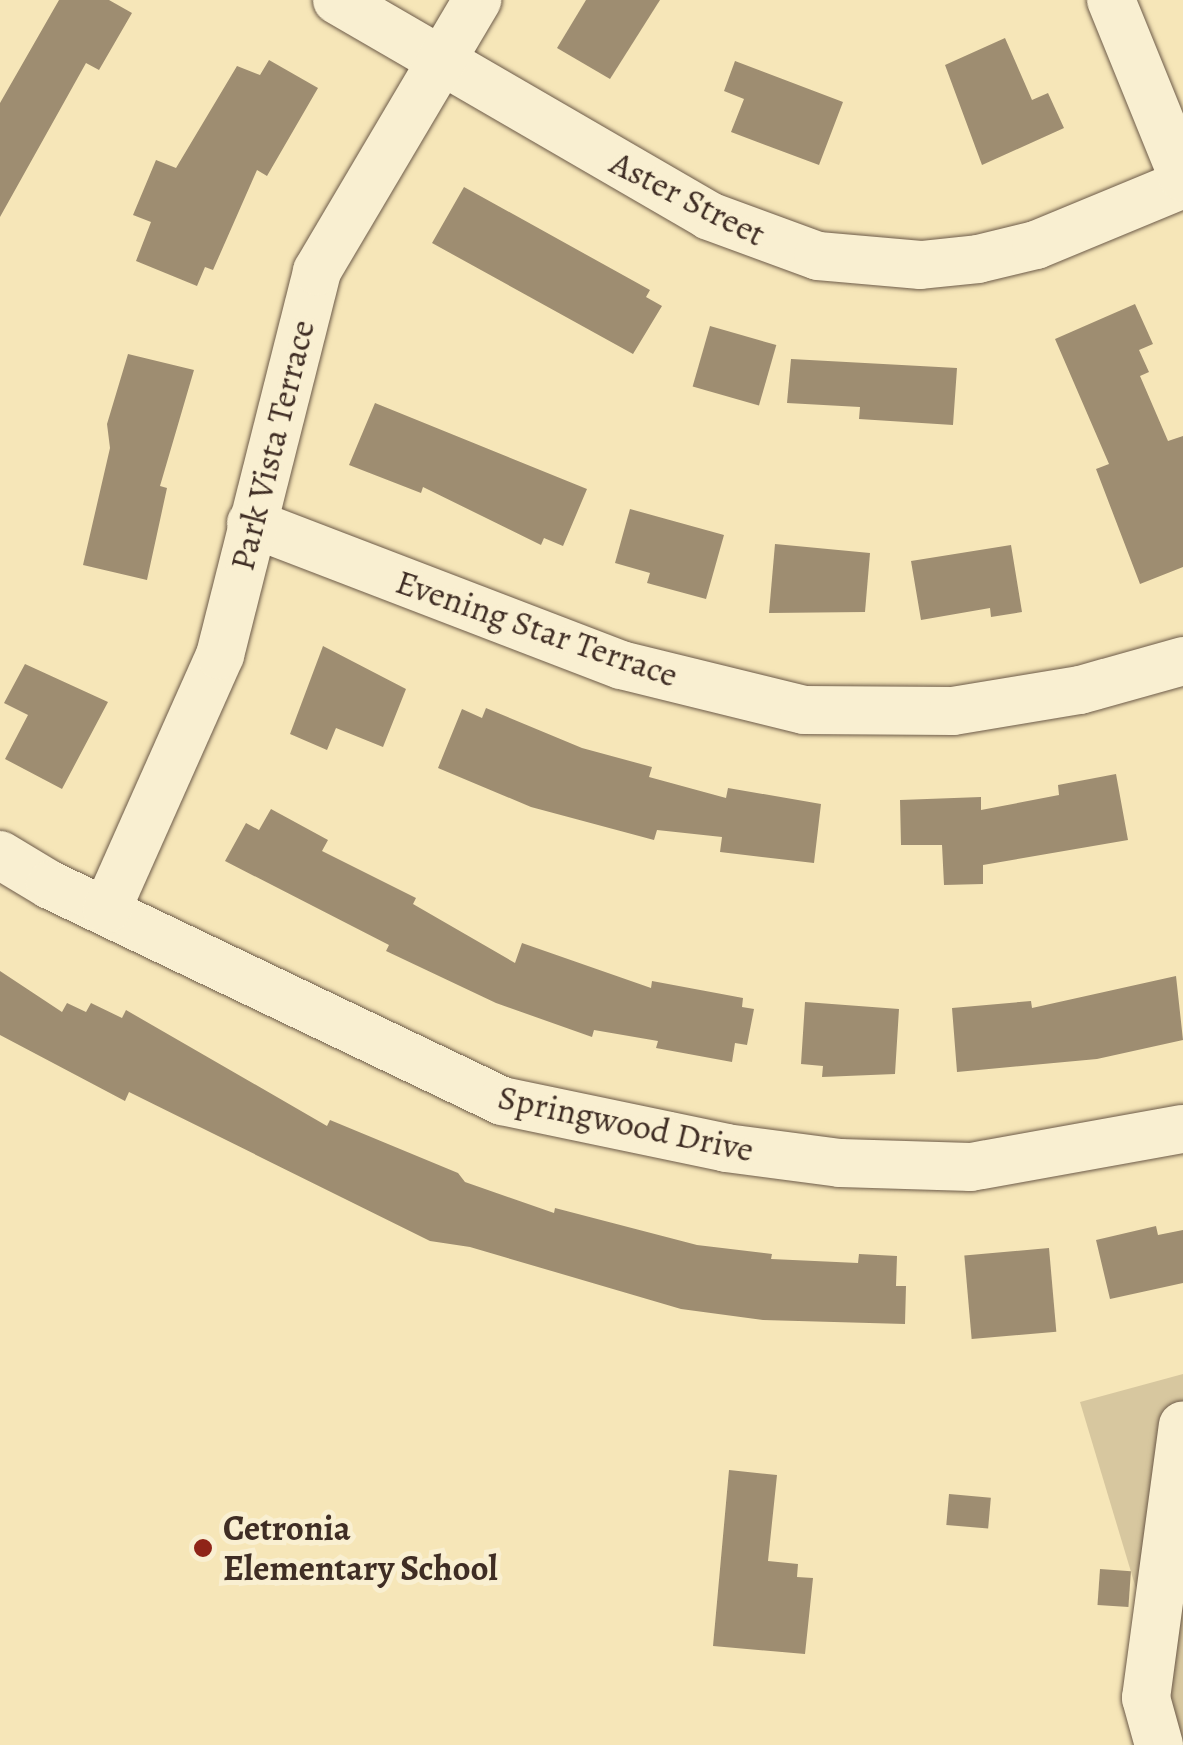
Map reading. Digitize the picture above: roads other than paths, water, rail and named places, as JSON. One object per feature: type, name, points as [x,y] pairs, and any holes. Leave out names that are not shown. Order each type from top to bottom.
[{"type":"street","name":"Aster Street","points":[[336,0],[708,216],[818,256],[921,265],[978,259],[1036,245],[1183,180]]},
{"type":"street","name":"Park Vista Terrace","points":[[108,909],[220,656],[317,271],[478,0]]},
{"type":"street","points":[[1111,0],[1183,180]]},
{"type":"street","name":"Evening Star Terrace","points":[[251,524],[621,666],[804,710],[954,711],[1080,690],[1183,661]]},
{"type":"street","name":"Springwood Drive","points":[[0,855],[502,1101],[726,1148],[840,1164],[971,1167],[1183,1130]]},
{"type":"street","points":[[1159,1745],[1183,1425]]},
{"type":"place","name":"Cetronia Elementary School","points":[[203,1548]]}]
